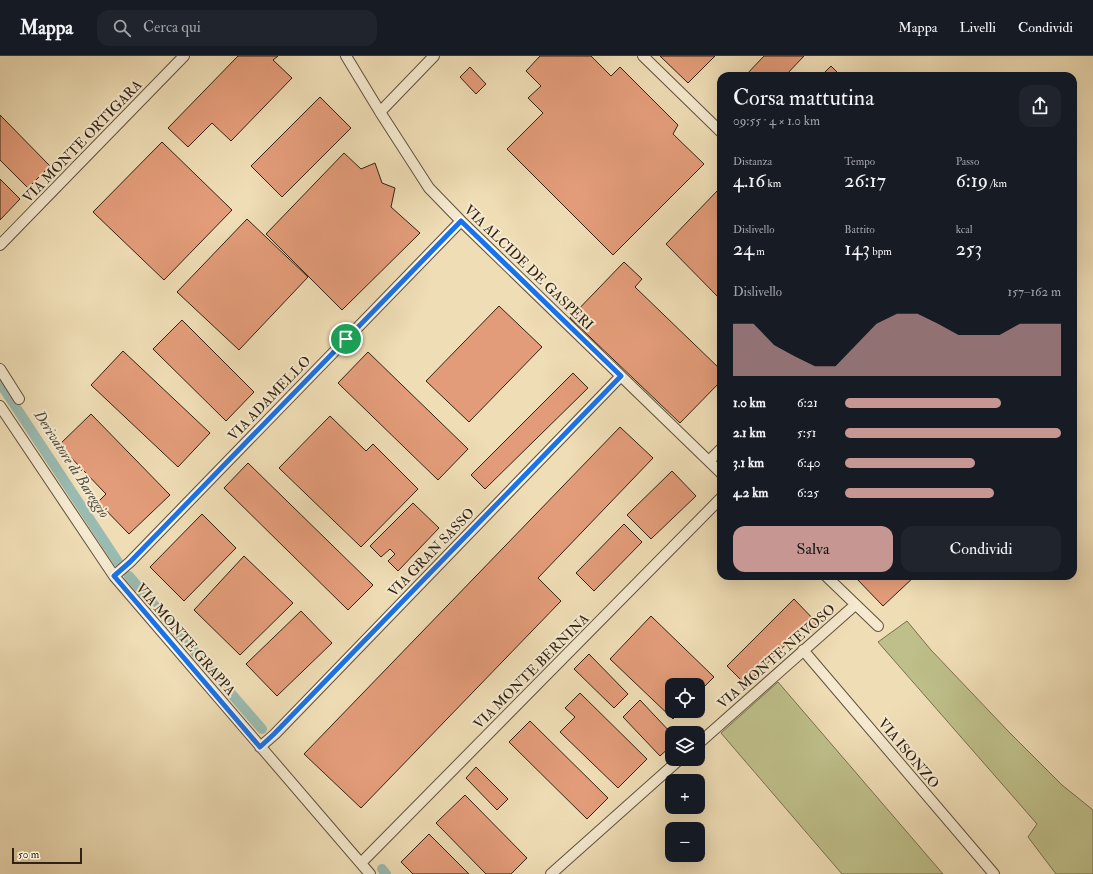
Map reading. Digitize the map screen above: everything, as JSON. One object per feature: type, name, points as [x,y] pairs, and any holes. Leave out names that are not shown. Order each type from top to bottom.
[{"type":"street","name":"VIA MONTE ORTIGARA","points":[[0,245],[184,56]]},
{"type":"street","name":"VIA ALCIDE DE GASPERI","points":[[346,56],[429,188],[461,221],[717,469]]},
{"type":"street","points":[[380,112],[434,56]]},
{"type":"street","points":[[643,56],[717,128]]},
{"type":"street","name":"VIA ADAMELLO","points":[[114,576],[461,221]]},
{"type":"street","points":[[0,369],[19,400]]},
{"type":"street","name":"VIA GRAN SASSO","points":[[260,747],[621,376]]},
{"type":"street","name":"VIA MONTE GRAPPA","points":[[0,406],[114,576],[370,874]]},
{"type":"street","points":[[709,461],[717,453]]},
{"type":"street","name":"VIA MONTE BERNINA","points":[[361,864],[717,502]]},
{"type":"street","points":[[830,580],[878,626]]},
{"type":"street","name":"VIA MONTE NEVOSO","points":[[705,738],[855,605]]},
{"type":"street","name":"VIA ISONZO","points":[[803,650],[994,874]]},
{"type":"street","points":[[551,874],[672,766]]},
{"type":"green space","points":[[907,621],[931,650],[1009,732],[1062,785],[1093,810],[1093,874],[1056,874],[1028,837],[1037,824],[878,642]]},
{"type":"green space","points":[[778,682],[943,874],[842,874],[721,733]]},
{"type":"building","points":[[238,56],[278,56],[273,60],[292,78],[231,141],[212,123],[188,147],[168,128]]},
{"type":"building","points":[[540,56],[591,56],[611,76],[620,67],[678,125],[673,134],[704,164],[613,255],[507,149],[543,113],[528,98],[541,86],[526,71]]},
{"type":"building","points":[[660,56],[715,56],[688,83]]},
{"type":"building","points":[[764,56],[804,56],[789,72],[749,72]]},
{"type":"building","points":[[831,66],[837,72],[825,72]]},
{"type":"building","points":[[470,67],[486,84],[476,94],[460,77]]},
{"type":"building","points":[[320,97],[351,128],[282,197],[251,166]]},
{"type":"building","points":[[0,115],[50,166],[28,188],[0,160]]},
{"type":"building","points":[[162,142],[232,210],[164,280],[93,212]]},
{"type":"building","points":[[344,153],[361,169],[375,163],[382,183],[395,188],[391,207],[420,233],[342,310],[266,234]]},
{"type":"building","points":[[0,179],[20,199],[0,220]]},
{"type":"building","points":[[717,191],[717,296],[666,244]]},
{"type":"building","points":[[247,219],[308,277],[239,350],[177,292]]},
{"type":"building","points":[[624,262],[642,279],[635,287],[717,366],[717,385],[680,423],[570,318]]},
{"type":"building","points":[[499,306],[542,347],[469,422],[426,381]]},
{"type":"building","points":[[182,320],[254,392],[226,421],[153,349]]},
{"type":"building","points":[[123,351],[210,433],[178,467],[91,385]]},
{"type":"building","points":[[368,352],[468,449],[438,480],[338,383]]},
{"type":"building","points":[[573,373],[588,388],[485,489],[471,475]]},
{"type":"building","points":[[91,414],[170,495],[129,534],[98,502],[106,494],[59,445]]},
{"type":"building","points":[[330,416],[366,451],[373,444],[418,489],[361,547],[279,468]]},
{"type":"building","points":[[620,427],[653,458],[538,578],[561,601],[361,808],[304,754]]},
{"type":"building","points":[[248,463],[373,585],[348,610],[224,488]]},
{"type":"building","points":[[672,471],[696,496],[651,539],[627,515]]},
{"type":"building","points":[[413,503],[439,528],[398,571],[388,561],[395,554],[390,549],[381,557],[370,546]]},
{"type":"building","points":[[202,514],[236,548],[184,601],[150,567]]},
{"type":"building","points":[[624,524],[642,542],[594,591],[576,573]]},
{"type":"building","points":[[244,556],[293,603],[240,655],[194,610]]},
{"type":"building","points":[[858,580],[911,580],[883,606]]},
{"type":"building","points":[[794,599],[817,623],[808,632],[803,627],[746,685],[727,666]]},
{"type":"building","points":[[301,611],[332,643],[277,696],[246,664]]},
{"type":"building","points":[[651,616],[714,677],[705,686],[705,678],[665,678],[665,711],[610,659]]},
{"type":"building","points":[[589,654],[628,694],[614,708],[574,669]]},
{"type":"building","points":[[580,693],[647,759],[618,788],[560,732],[575,717],[565,708]]},
{"type":"building","points":[[640,700],[665,727],[665,751],[660,756],[623,717]]},
{"type":"building","points":[[530,721],[608,798],[587,819],[509,742]]},
{"type":"building","points":[[476,767],[508,799],[497,810],[466,778]]},
{"type":"building","points":[[465,795],[527,858],[511,874],[486,874],[436,823]]},
{"type":"building","points":[[429,834],[469,874],[413,874],[401,862]]},
{"type":"waterway","name":"Derivatore di Bareggio","points":[[0,383],[118,562]]},
{"type":"waterway","name":"Derivatore di Bareggio","points":[[129,576],[262,729]]},
{"type":"waterway","name":"Derivatore di Bareggio","points":[[382,869],[386,874]]},
{"type":"route","points":[[461,221],[621,376],[260,747],[114,576],[130,562],[346,339],[461,221]]}]
